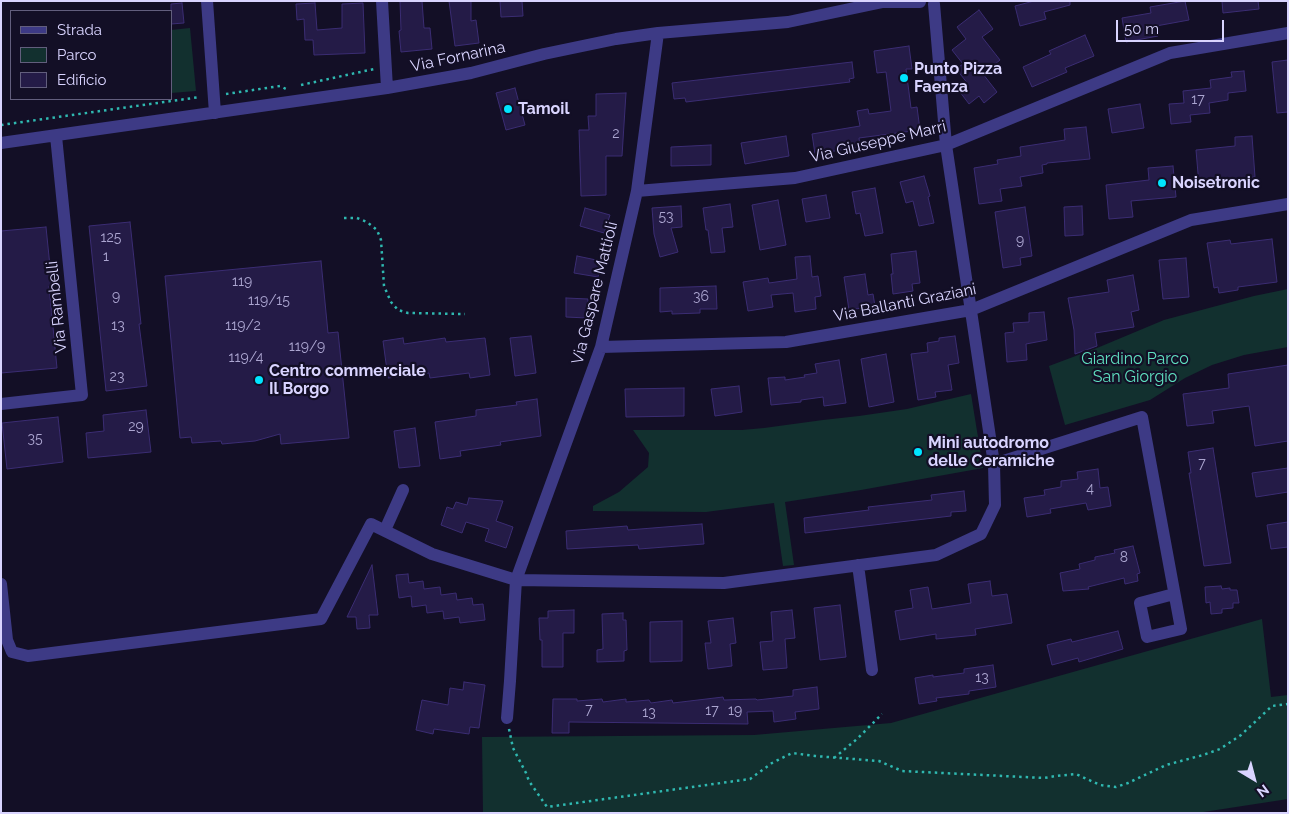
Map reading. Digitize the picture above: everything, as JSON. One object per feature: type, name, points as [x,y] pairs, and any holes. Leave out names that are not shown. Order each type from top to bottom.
[{"type":"street","points":[[207,1],[215,113]]},
{"type":"street","points":[[382,1],[387,88]]},
{"type":"street","name":"Via Fornarina","points":[[1,143],[387,88],[471,73],[544,54],[616,39],[658,33],[788,22],[884,2],[937,3]]},
{"type":"street","points":[[1,584],[7,640],[12,652],[28,656],[321,619],[371,524],[432,554],[516,580],[724,583],[936,555],[982,534],[995,504],[994,464],[946,145],[937,3]]},
{"type":"street","name":"Via Gaspare Mattioli","points":[[506,718],[516,580],[601,347],[637,191],[658,33]]},
{"type":"street","name":"Via Giuseppe Marri","points":[[637,191],[795,178],[946,145],[1170,53],[1288,33]]},
{"type":"street","name":"Via Rambelli","points":[[1,404],[82,395],[56,136]]},
{"type":"street","name":"Via Ballanti Graziani","points":[[601,347],[786,342],[971,310],[1191,220],[1288,204]]},
{"type":"street","points":[[994,464],[1142,417],[1174,594]]},
{"type":"street","points":[[384,530],[403,490]]},
{"type":"street","points":[[858,565],[872,670]]},
{"type":"path","points":[[222,94],[280,86],[286,89],[375,68]]},
{"type":"path","points":[[1,125],[206,96]]},
{"type":"path","points":[[344,218],[357,218],[367,222],[377,230],[381,240],[384,286],[391,302],[398,310],[408,313],[464,314]]},
{"type":"path","points":[[506,718],[513,748],[529,781],[547,807],[750,779],[772,763],[792,753],[879,761],[902,771],[1044,778],[1076,774],[1100,785],[1116,787],[1166,764],[1220,749],[1241,735],[1272,706],[1288,704]]},
{"type":"path","points":[[834,758],[857,739],[882,714]]},
{"type":"green space","points":[[190,28],[196,91],[172,93],[172,30]]},
{"type":"green space","name":"Giardino Parco San Giorgio","points":[[1288,289],[1288,347],[1244,355],[1212,365],[1185,378],[1150,400],[1065,425],[1049,366],[1164,320]]},
{"type":"green space","points":[[971,394],[983,468],[785,502],[794,565],[783,566],[774,503],[706,512],[593,511],[593,506],[619,492],[648,467],[649,453],[633,430],[742,430],[764,428],[907,409]]},
{"type":"green space","points":[[1262,619],[1271,697],[1288,695],[1288,799],[1197,813],[483,813],[482,737],[754,735],[891,723]]},
{"type":"building","points":[[400,1],[422,1],[424,28],[430,28],[432,49],[401,52],[399,31],[401,30]]},
{"type":"building","points":[[449,1],[471,1],[471,21],[476,20],[479,43],[455,46]]},
{"type":"building","points":[[500,1],[522,1],[523,16],[501,17]]},
{"type":"building","points":[[1034,1],[1070,1],[1070,5],[1044,12],[1046,19],[1020,26],[1015,6]]},
{"type":"building","points":[[1185,1],[1189,20],[1156,26],[1158,36],[1126,42],[1122,18],[1151,13],[1150,7]]},
{"type":"building","points":[[1222,1],[1258,1],[1259,9],[1223,13]]},
{"type":"building","points":[[182,3],[184,23],[172,24],[171,4]]},
{"type":"building","points":[[315,3],[317,30],[342,28],[342,4],[363,3],[365,53],[314,55],[313,40],[305,40],[304,19],[297,20],[296,4]]},
{"type":"building","points":[[979,10],[993,29],[982,37],[1000,60],[983,74],[997,92],[984,103],[979,96],[969,104],[960,92],[969,85],[956,69],[963,64],[952,50],[966,39],[957,27]]},
{"type":"building","points":[[1085,35],[1094,56],[1065,68],[1067,72],[1032,87],[1023,67],[1051,54],[1049,51]]},
{"type":"building","points":[[909,46],[912,69],[906,69],[911,108],[917,107],[920,130],[859,138],[860,147],[815,154],[812,134],[860,126],[857,111],[868,109],[869,114],[891,111],[886,72],[877,73],[874,51]]},
{"type":"building","points":[[1288,60],[1288,112],[1277,113],[1272,62]]},
{"type":"building","points":[[852,62],[854,78],[849,79],[850,82],[686,102],[685,98],[674,99],[672,83]]},
{"type":"building","points":[[1244,71],[1246,91],[1228,93],[1228,100],[1209,103],[1210,113],[1190,115],[1191,122],[1171,124],[1169,104],[1184,103],[1183,91],[1211,88],[1210,80],[1232,77],[1231,72]]},
{"type":"building","points":[[515,88],[525,125],[506,130],[496,93]]},
{"type":"building","points":[[626,93],[622,156],[606,156],[606,195],[581,196],[579,130],[589,130],[588,116],[596,116],[596,94]]},
{"type":"building","points":[[1140,104],[1144,128],[1112,133],[1108,109]]},
{"type":"building","points":[[1086,127],[1090,159],[1042,165],[1043,173],[1020,177],[1022,186],[1000,189],[1002,201],[979,204],[974,168],[998,164],[997,160],[1021,156],[1020,147],[1065,140],[1064,129]]},
{"type":"building","points":[[786,136],[789,156],[745,164],[741,143]]},
{"type":"building","points":[[1252,136],[1255,177],[1218,180],[1218,184],[1199,185],[1196,150],[1235,146],[1235,137]]},
{"type":"building","points":[[711,145],[711,165],[671,166],[671,147]]},
{"type":"building","points":[[1173,166],[1176,197],[1131,201],[1133,217],[1109,219],[1106,185],[1149,180],[1148,168]]},
{"type":"building","points":[[924,176],[930,196],[928,197],[934,223],[919,226],[913,201],[906,203],[900,182]]},
{"type":"building","points":[[875,188],[883,233],[865,236],[860,213],[856,214],[852,192]]},
{"type":"building","points":[[826,195],[830,218],[806,222],[802,199]]},
{"type":"building","points":[[778,200],[786,245],[760,250],[752,205]]},
{"type":"building","points":[[730,204],[733,227],[722,228],[725,252],[711,253],[703,208]]},
{"type":"building","points":[[681,206],[682,227],[671,228],[678,252],[660,257],[654,234],[652,208]]},
{"type":"building","points":[[1082,206],[1083,235],[1065,236],[1064,207]]},
{"type":"building","points":[[1025,207],[1032,256],[1020,258],[1021,265],[1003,268],[995,212]]},
{"type":"building","points":[[585,208],[610,215],[604,233],[580,226]]},
{"type":"building","points":[[130,222],[141,324],[139,324],[147,386],[106,391],[89,226]]},
{"type":"building","points":[[46,227],[52,286],[49,286],[57,368],[1,373],[1,231]]},
{"type":"building","points":[[1272,239],[1277,282],[1238,287],[1238,290],[1219,293],[1218,287],[1214,288],[1207,243],[1230,240],[1231,244]]},
{"type":"building","points":[[916,251],[920,283],[912,284],[913,291],[893,294],[891,254]]},
{"type":"building","points":[[577,256],[601,261],[598,277],[574,273]]},
{"type":"building","points":[[810,256],[812,277],[818,276],[821,296],[815,297],[816,309],[795,312],[793,293],[771,295],[773,307],[748,311],[743,282],[768,278],[769,283],[797,279],[795,257]]},
{"type":"building","points":[[1186,258],[1189,297],[1163,299],[1159,260]]},
{"type":"building","name":"Centro commerciale Il Borgo","points":[[321,261],[328,333],[338,332],[349,438],[281,444],[280,434],[255,441],[222,444],[221,441],[192,443],[191,437],[180,438],[165,276]]},
{"type":"building","points":[[865,274],[868,295],[873,294],[875,306],[849,310],[844,277]]},
{"type":"building","points":[[1133,275],[1139,310],[1131,312],[1134,327],[1095,333],[1097,346],[1075,354],[1074,330],[1068,298],[1109,292],[1107,280]]},
{"type":"building","points":[[716,286],[717,309],[700,309],[700,313],[672,314],[672,311],[660,312],[660,288]]},
{"type":"building","points":[[566,298],[588,299],[587,318],[566,317]]},
{"type":"building","points":[[1044,312],[1047,340],[1026,344],[1027,360],[1007,362],[1005,333],[1014,332],[1013,323],[1029,322],[1029,313]]},
{"type":"building","points":[[531,336],[536,373],[515,376],[510,338]]},
{"type":"building","points":[[955,336],[959,363],[948,365],[952,390],[935,392],[936,397],[918,400],[911,354],[928,352],[927,343],[939,341],[939,338]]},
{"type":"building","points":[[403,338],[404,344],[445,338],[446,342],[485,338],[490,375],[470,378],[469,373],[430,378],[429,373],[388,378],[383,341]]},
{"type":"building","points":[[886,354],[894,402],[869,407],[861,359]]},
{"type":"building","points":[[839,360],[846,403],[824,406],[823,397],[801,400],[801,402],[771,405],[768,378],[785,377],[785,380],[805,377],[804,375],[817,373],[815,364]]},
{"type":"building","points":[[1288,365],[1288,441],[1255,446],[1249,406],[1212,411],[1214,423],[1187,426],[1183,394],[1229,388],[1228,374]]},
{"type":"building","points":[[739,386],[742,412],[715,416],[711,389]]},
{"type":"building","points":[[684,388],[684,416],[626,417],[625,389]]},
{"type":"building","points":[[537,399],[541,436],[500,442],[501,445],[460,451],[461,456],[440,459],[435,422],[476,416],[476,410],[517,405],[516,402]]},
{"type":"building","points":[[146,410],[151,452],[88,458],[86,433],[104,431],[103,415]]},
{"type":"building","points":[[58,417],[63,462],[7,469],[2,423]]},
{"type":"building","points":[[415,428],[420,466],[399,468],[394,431]]},
{"type":"building","points":[[1213,448],[1231,563],[1204,566],[1189,473],[1191,473],[1188,452]]},
{"type":"building","points":[[1288,468],[1288,492],[1256,497],[1252,473]]},
{"type":"building","points":[[1098,469],[1100,488],[1108,487],[1111,506],[1088,510],[1086,503],[1050,509],[1051,513],[1027,517],[1024,498],[1045,495],[1044,490],[1061,487],[1061,481],[1078,479],[1077,472]]},
{"type":"building","points":[[964,491],[966,511],[951,512],[951,516],[805,533],[804,518],[869,510],[868,507],[932,500],[931,495]]},
{"type":"building","points":[[469,498],[503,501],[496,521],[513,527],[506,548],[485,541],[489,529],[466,522],[462,533],[441,525],[447,507],[453,509],[456,502],[467,505]]},
{"type":"building","points":[[1288,522],[1288,547],[1271,549],[1267,525]]},
{"type":"building","points":[[702,524],[704,544],[639,549],[638,545],[567,549],[566,531],[627,526],[628,530]]},
{"type":"building","points":[[1133,546],[1140,573],[1137,574],[1138,581],[1125,584],[1124,578],[1088,587],[1089,589],[1063,591],[1060,573],[1080,569],[1079,564],[1095,560],[1095,557],[1115,553],[1114,550]]},
{"type":"building","points":[[372,565],[378,615],[369,615],[370,628],[357,629],[356,617],[347,617]]},
{"type":"building","points":[[408,574],[409,583],[423,581],[424,589],[440,587],[441,595],[456,593],[457,600],[472,598],[473,605],[483,604],[485,620],[460,623],[459,617],[444,619],[443,611],[427,613],[426,605],[412,607],[411,596],[399,598],[396,575]]},
{"type":"building","points":[[990,581],[992,596],[1007,594],[1012,623],[975,629],[976,635],[936,639],[936,634],[900,640],[895,611],[913,608],[910,590],[928,587],[932,609],[971,603],[968,584]]},
{"type":"building","points":[[1221,586],[1222,589],[1230,588],[1230,590],[1237,590],[1239,603],[1233,603],[1233,608],[1222,609],[1222,613],[1211,614],[1210,602],[1206,603],[1205,587]]},
{"type":"building","points":[[840,605],[846,657],[820,660],[814,608]]},
{"type":"building","points":[[574,610],[574,633],[563,633],[563,667],[542,667],[542,640],[540,640],[539,618],[548,618],[548,611]]},
{"type":"building","points":[[792,610],[795,638],[785,639],[787,668],[763,670],[760,642],[773,641],[771,612]]},
{"type":"building","points":[[623,613],[623,620],[626,620],[627,650],[624,651],[624,661],[597,662],[597,650],[603,649],[602,614]]},
{"type":"building","points":[[733,618],[736,643],[730,644],[732,666],[708,669],[705,643],[711,643],[708,621]]},
{"type":"building","points":[[682,621],[682,661],[650,662],[650,622]]},
{"type":"building","points":[[1118,631],[1123,649],[1079,662],[1078,658],[1052,665],[1047,645],[1071,639],[1072,642]]},
{"type":"building","points":[[993,665],[996,687],[969,691],[969,694],[936,698],[937,701],[919,704],[915,678],[964,673],[964,669]]},
{"type":"building","points":[[464,682],[485,685],[479,728],[470,727],[469,734],[434,729],[433,734],[416,730],[422,700],[448,705],[450,688],[463,690]]},
{"type":"building","points":[[817,687],[819,709],[795,712],[796,719],[774,722],[773,711],[747,712],[748,724],[569,722],[569,733],[552,733],[553,699],[577,699],[577,701],[602,699],[603,702],[626,699],[626,702],[649,700],[651,703],[672,700],[673,703],[723,697],[724,700],[757,700],[793,696],[793,690]]},
{"type":"place","name":"Punto Pizza Faenza","points":[[904,78]]},
{"type":"place","name":"Tamoil","points":[[508,109]]},
{"type":"place","name":"Noisetronic","points":[[1162,183]]},
{"type":"place","name":"Centro commerciale Il Borgo","points":[[259,380]]},
{"type":"place","name":"Mini autodromo delle Ceramiche","points":[[918,452]]}]
